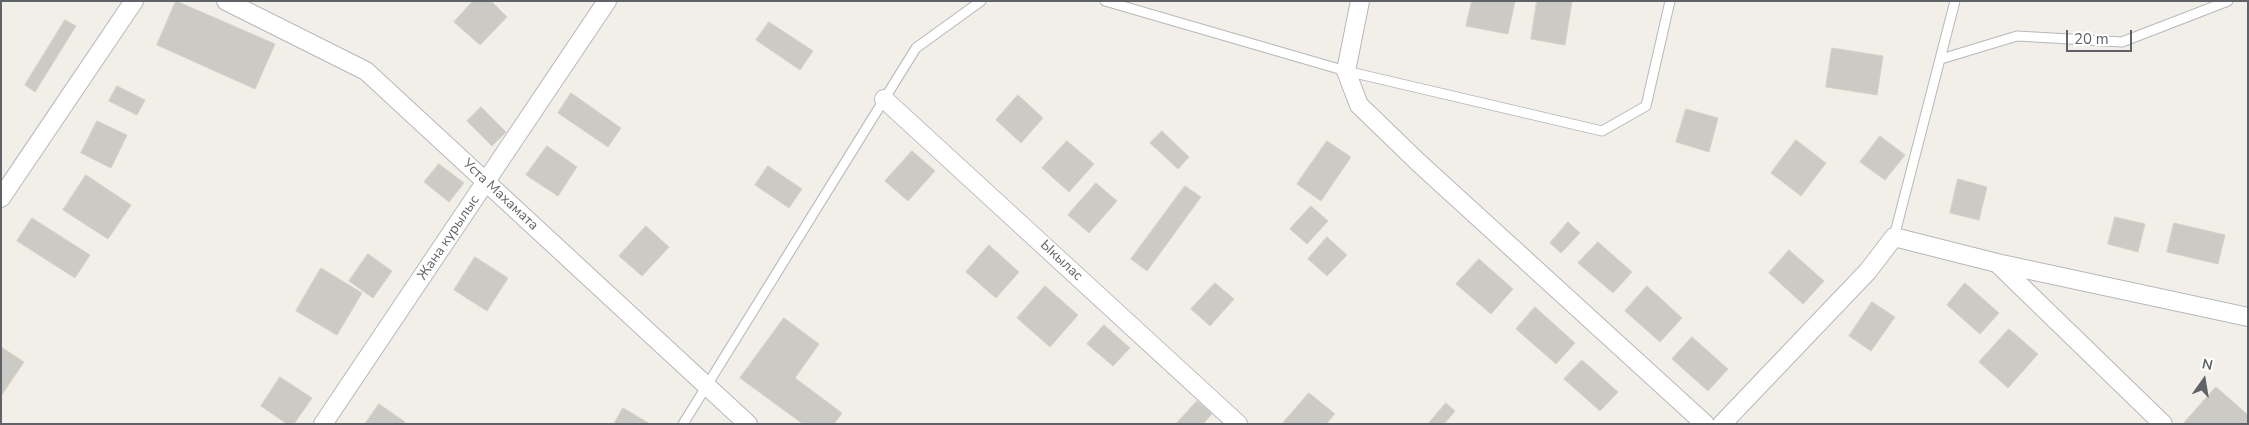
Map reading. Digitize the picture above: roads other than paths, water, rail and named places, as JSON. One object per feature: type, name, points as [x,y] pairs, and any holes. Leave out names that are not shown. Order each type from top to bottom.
[{"type":"street","points":[[1,198],[134,1]]},
{"type":"street","name":"Уста Махамата","points":[[226,1],[366,71],[748,424]]},
{"type":"street","name":"Жана курылыс","points":[[323,424],[487,183],[607,1]]},
{"type":"street","points":[[1360,1],[1346,71],[1359,105],[1419,163],[1705,424]]},
{"type":"street","name":"Ыкылас","points":[[884,99],[1238,424]]},
{"type":"street","points":[[1722,424],[1868,271],[1894,237],[1997,262],[2248,317]]},
{"type":"street","points":[[1997,262],[2163,424]]},
{"type":"lane","points":[[683,424],[916,48],[982,1]]},
{"type":"lane","points":[[1105,1],[1346,71],[1602,131],[1646,106],[1670,1]]},
{"type":"lane","points":[[1894,237],[1941,59],[1954,1]]},
{"type":"lane","points":[[1941,59],[2018,36],[2122,42],[2228,1]]}]
